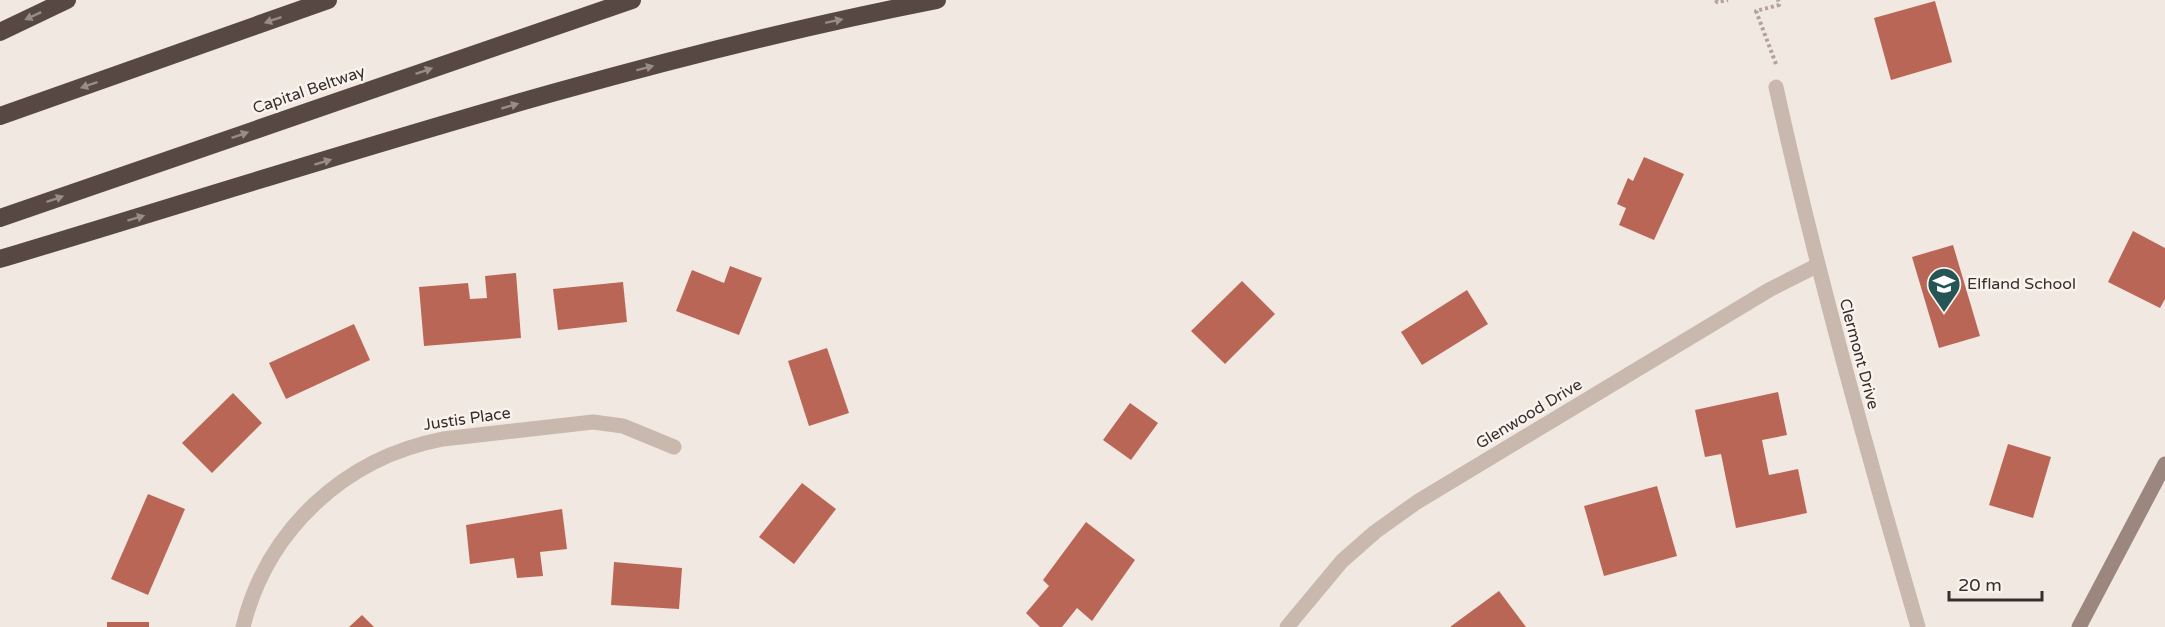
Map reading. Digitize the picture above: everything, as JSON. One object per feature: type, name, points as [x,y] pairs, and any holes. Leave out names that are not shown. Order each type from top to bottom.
[{"type":"highway","points":[[0,32],[67,0]]},
{"type":"highway","points":[[0,116],[328,0]]},
{"type":"highway","name":"Capital Beltway","points":[[0,218],[632,0]]},
{"type":"highway","points":[[0,259],[589,83],[765,37],[937,0]]},
{"type":"street","name":"Clermont Drive","points":[[1776,87],[1816,266],[1918,627]]},
{"type":"street","name":"Glenwood Drive","points":[[1287,627],[1342,561],[1374,532],[1418,502],[1768,290],[1816,266]]},
{"type":"street","name":"Justis Place","points":[[243,627],[250,600],[263,570],[283,538],[308,509],[337,484],[375,460],[421,443],[443,439],[593,422],[623,426],[674,447]]},
{"type":"street","points":[[2079,627],[2165,464]]},
{"type":"path","points":[[1716,0],[1717,2],[1728,0]]},
{"type":"path","points":[[1776,87],[1783,83],[1756,11],[1779,5],[1778,0]]},
{"type":"building","points":[[1935,1],[1952,62],[1891,80],[1874,18]]},
{"type":"building","points":[[1644,157],[1684,174],[1654,240],[1619,225],[1626,208],[1617,204],[1628,178],[1633,181]]},
{"type":"building","points":[[2133,231],[2165,248],[2165,299],[2160,308],[2108,282]]},
{"type":"building","points":[[1953,245],[1980,336],[1939,348],[1912,257]]},
{"type":"building","points":[[730,266],[762,278],[739,335],[676,311],[692,270],[724,283]]},
{"type":"building","points":[[516,273],[521,338],[424,346],[419,287],[468,283],[470,299],[487,298],[485,276]]},
{"type":"building","points":[[1242,281],[1275,314],[1225,364],[1191,331]]},
{"type":"building","points":[[623,282],[627,322],[558,330],[553,289]]},
{"type":"building","points":[[1467,290],[1488,324],[1422,365],[1401,332]]},
{"type":"building","points":[[354,324],[370,360],[286,399],[269,363]]},
{"type":"building","points":[[827,348],[849,413],[809,426],[788,361]]},
{"type":"building","points":[[1778,392],[1787,435],[1762,440],[1769,475],[1798,469],[1807,513],[1736,528],[1721,454],[1705,457],[1695,410]]},
{"type":"building","points":[[233,393],[262,423],[212,473],[182,443]]},
{"type":"building","points":[[1130,403],[1158,423],[1131,460],[1103,440]]},
{"type":"building","points":[[2008,444],[2051,457],[2033,518],[1989,505]]},
{"type":"building","points":[[802,483],[836,509],[794,564],[759,537]]},
{"type":"building","points":[[1657,486],[1677,556],[1604,576],[1584,506]]},
{"type":"building","points":[[148,494],[185,509],[148,595],[111,579]]},
{"type":"building","points":[[562,509],[567,549],[540,552],[543,576],[517,578],[514,558],[470,564],[466,525]]},
{"type":"building","points":[[1086,522],[1135,560],[1092,621],[1077,608],[1062,627],[1040,627],[1026,613],[1049,586],[1043,580]]},
{"type":"building","points":[[614,562],[682,568],[679,609],[611,605]]},
{"type":"building","points":[[1499,591],[1526,627],[1450,627]]},
{"type":"building","points":[[362,615],[374,627],[349,627]]},
{"type":"building","points":[[107,622],[149,622],[149,627],[107,627]]},
{"type":"place","name":"Elfland School","points":[[1944,313]]}]
